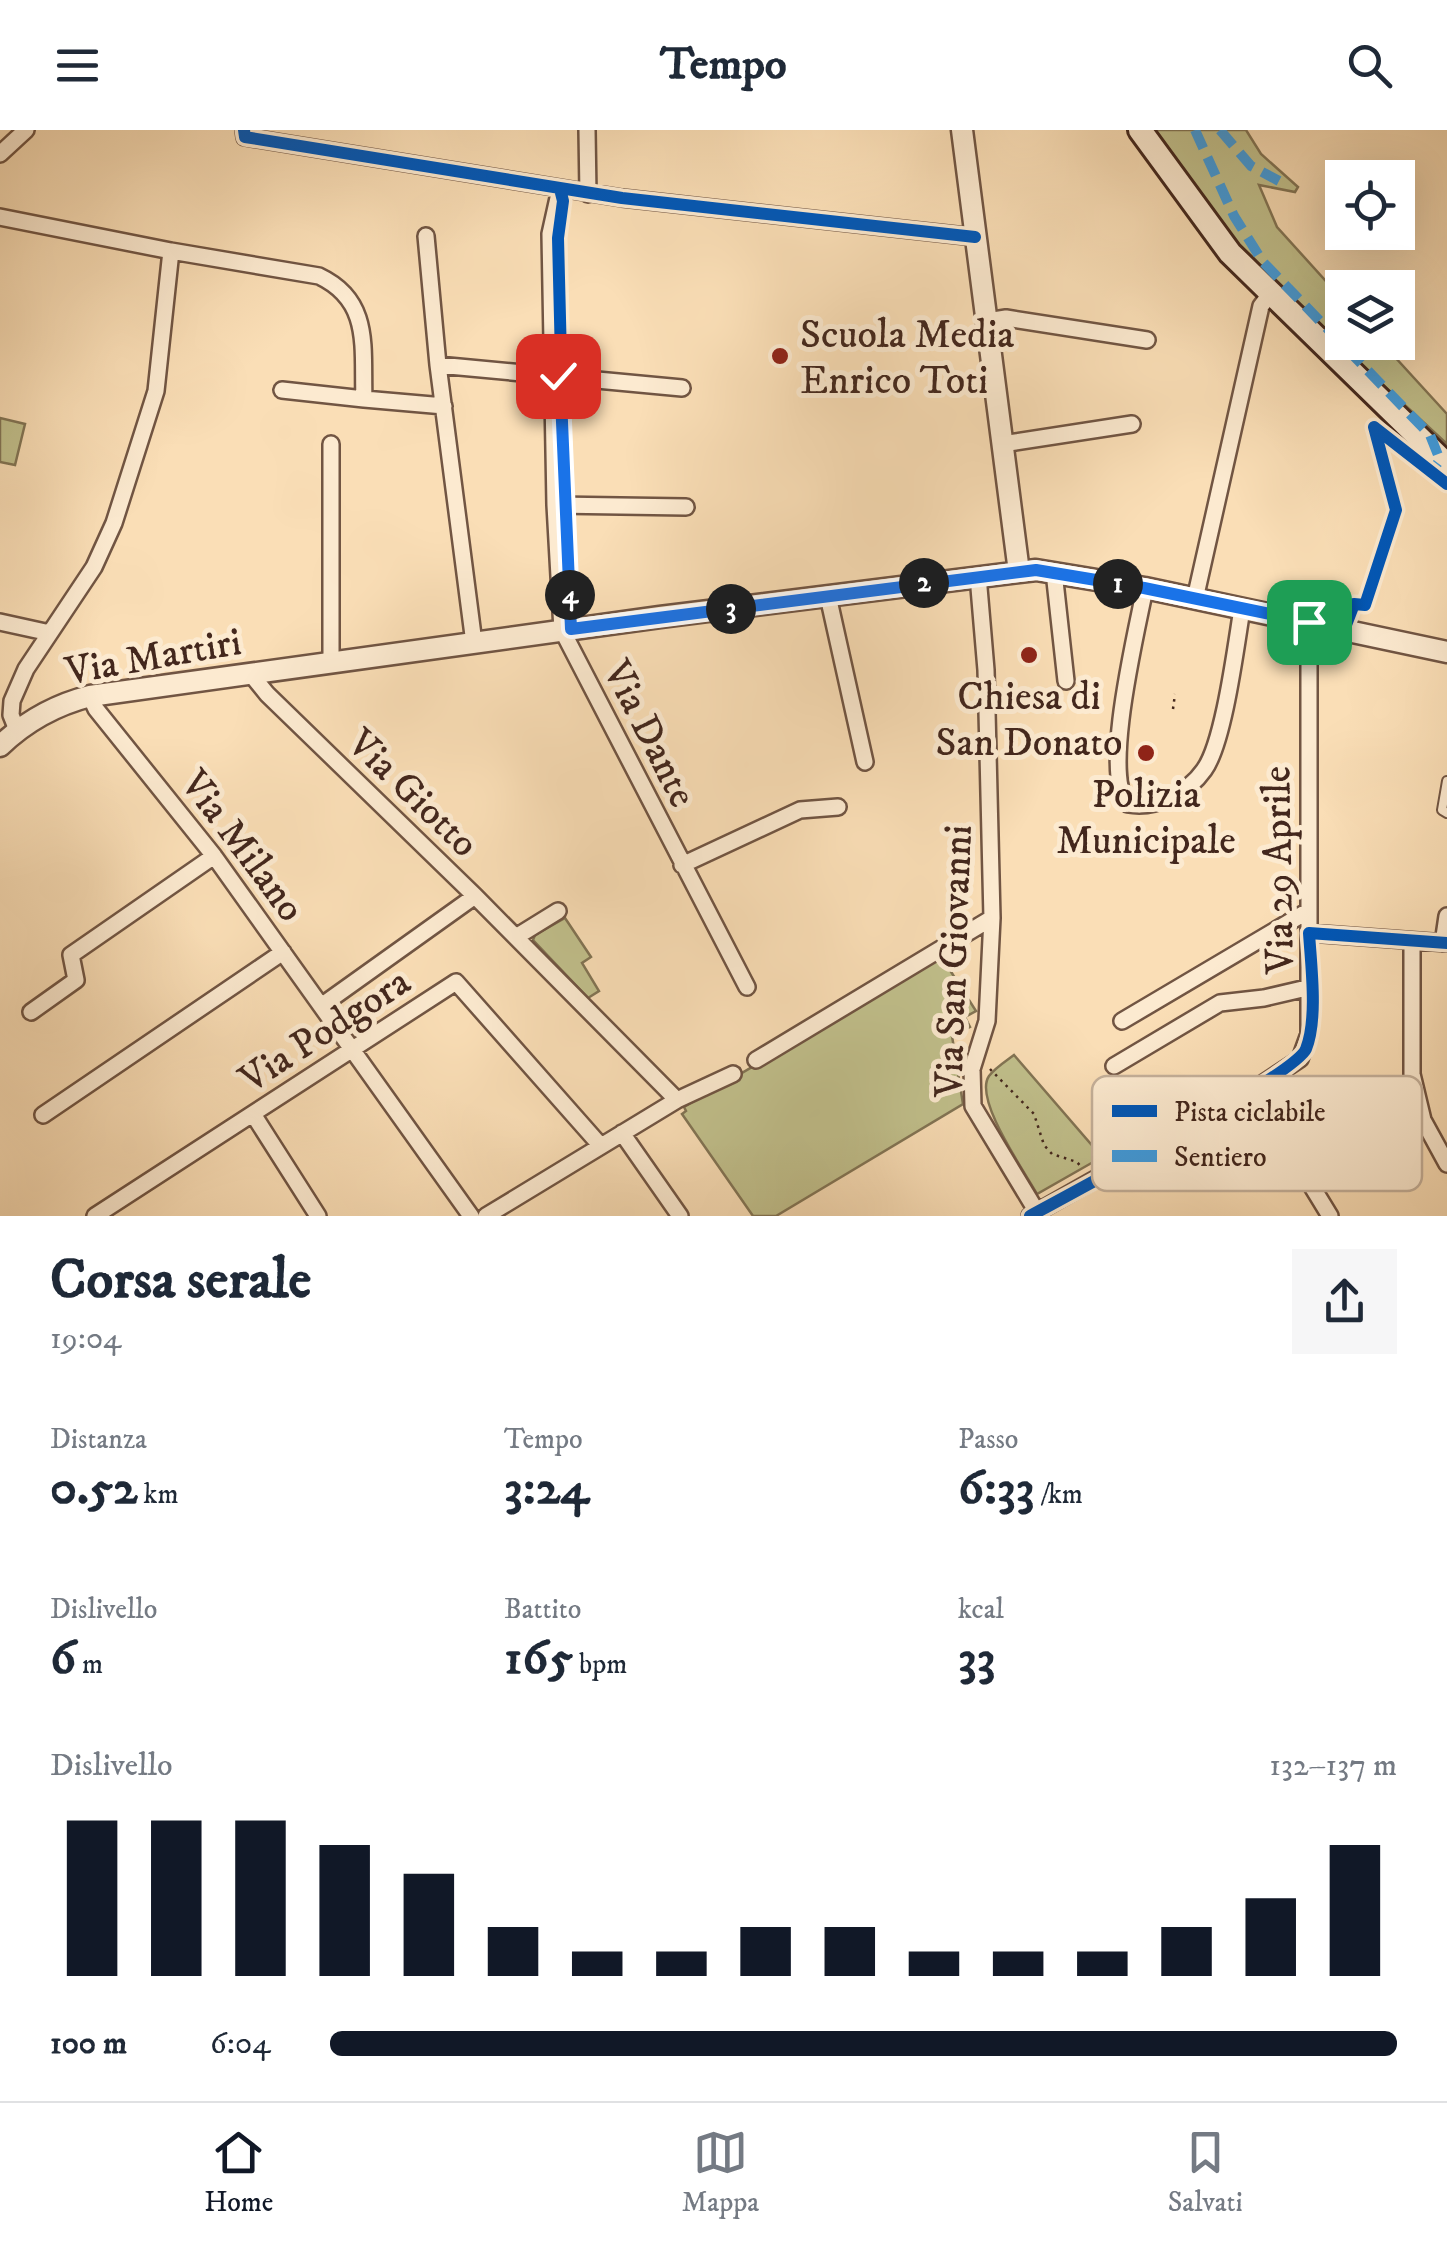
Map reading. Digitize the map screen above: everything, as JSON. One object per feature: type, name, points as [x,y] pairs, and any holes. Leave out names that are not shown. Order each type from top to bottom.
[{"type":"main road","points":[[1140,130],[1230,253],[1445,462]]},
{"type":"street","points":[[0,154],[26,130]]},
{"type":"street","points":[[587,130],[588,194]]},
{"type":"street","points":[[962,130],[1019,572]]},
{"type":"street","points":[[245,133],[588,194],[976,237]]},
{"type":"street","points":[[560,189],[550,234],[555,505],[562,630]]},
{"type":"street","points":[[0,217],[319,276],[340,286],[351,300],[362,336],[364,399]]},
{"type":"street","points":[[426,236],[438,365],[474,643]]},
{"type":"street","points":[[26,725],[11,715],[26,670],[94,567],[114,524],[156,392],[170,251]]},
{"type":"street","points":[[1195,599],[1261,306],[1270,294]]},
{"type":"street","points":[[986,321],[1006,318],[1147,340]]},
{"type":"street","points":[[438,365],[682,388]]},
{"type":"street","points":[[282,390],[444,406]]},
{"type":"street","points":[[1002,444],[1132,424]]},
{"type":"street","points":[[330,444],[330,663]]},
{"type":"street","points":[[555,505],[686,507]]},
{"type":"street","name":"Via Martiri","points":[[0,746],[64,702],[100,694],[1019,572],[1054,572],[1144,588],[1447,652]]},
{"type":"street","points":[[1054,572],[1066,681]]},
{"type":"street","name":"Via San Giovanni","points":[[978,576],[986,670],[992,918],[987,1021],[972,1069],[972,1106],[1033,1214]]},
{"type":"street","points":[[1144,588],[1116,766],[1122,797],[1128,804],[1151,806],[1186,787],[1205,769],[1216,740],[1242,608]]},
{"type":"street","points":[[828,596],[865,762]]},
{"type":"street","points":[[0,622],[50,633]]},
{"type":"street","name":"Via 29 Aprile","points":[[1276,1076],[1289,1068],[1306,1048],[1312,987],[1308,911],[1309,622]]},
{"type":"street","name":"Via Dante","points":[[562,630],[747,987]]},
{"type":"street","name":"Via Giotto","points":[[259,671],[267,694],[677,1100]]},
{"type":"street","name":"Via Milano","points":[[100,694],[96,708],[214,856],[471,1216]]},
{"type":"street","name":"Via Dante","points":[[682,865],[800,810],[838,807]]},
{"type":"street","points":[[31,1012],[76,980],[71,955],[214,856]]},
{"type":"street","points":[[322,1006],[474,896]]},
{"type":"street","points":[[1122,1021],[1308,911]]},
{"type":"street","points":[[516,937],[558,912]]},
{"type":"street","points":[[1309,933],[1445,943],[1447,916]]},
{"type":"street","points":[[756,1060],[992,918]]},
{"type":"street","points":[[1412,942],[1412,1076]]},
{"type":"street","points":[[43,1115],[283,952]]},
{"type":"street","name":"Via Podgora","points":[[95,1216],[456,982],[600,1145]]},
{"type":"street","points":[[1114,1066],[1220,1003],[1312,987]]},
{"type":"street","points":[[486,1216],[677,1100],[733,1074]]},
{"type":"street","points":[[253,1114],[318,1216]]},
{"type":"street","points":[[1422,1120],[1447,1164]]},
{"type":"street","points":[[622,1133],[680,1216]]},
{"type":"street","name":"Via 29 Aprile","points":[[1033,1214],[1092,1180]]},
{"type":"street","points":[[1315,1191],[1330,1216]]},
{"type":"lane","points":[[1447,781],[1442,810],[1447,813]]},
{"type":"path","points":[[1173,709],[1175,694]]},
{"type":"path","points":[[990,1069],[1034,1114],[1044,1146],[1052,1154],[1077,1162],[1089,1182]]},
{"type":"shaded area","points":[[1153,130],[1246,130],[1261,154],[1298,187],[1295,192],[1259,185],[1277,227],[1325,280],[1325,331],[1276,286],[1216,223]]},
{"type":"shaded area","points":[[1356,360],[1398,360],[1447,414],[1447,444]]},
{"type":"shaded area","points":[[0,418],[25,424],[15,465],[0,462]]},
{"type":"shaded area","points":[[565,918],[591,957],[582,963],[599,991],[588,998],[533,940]]},
{"type":"shaded area","points":[[941,956],[976,1011],[965,1017],[970,1027],[952,1036],[963,1104],[776,1216],[753,1216],[682,1114],[686,1111],[684,1107]]},
{"type":"shaded area","points":[[1014,1055],[1092,1145],[1092,1163],[1037,1194],[1002,1135],[988,1101],[986,1087],[997,1067]]},
{"type":"marked path","points":[[1195,130],[1234,216],[1263,262],[1430,435],[1440,460],[1431,472]]},
{"type":"marked path","points":[[1220,130],[1251,166],[1279,181]]},
{"type":"cycle path","points":[[244,130],[245,137],[622,198],[975,237]]},
{"type":"cycle path","points":[[560,189],[561,358],[567,370],[576,372],[575,384],[562,389],[561,399],[571,629]]},
{"type":"cycle path","points":[[1344,630],[1354,604],[1365,605],[1396,510],[1374,427],[1447,484]]},
{"type":"cycle path","points":[[1274,1076],[1306,1049],[1310,1037],[1313,992],[1309,933],[1447,943]]},
{"type":"cycle path","points":[[1030,1216],[1092,1182]]},
{"type":"place","name":"Scuola Media Enrico Toti","points":[[780,356]]},
{"type":"place","name":"Chiesa di San Donato","points":[[1029,655]]},
{"type":"place","name":"Polizia Municipale","points":[[1146,753]]},
{"type":"route","points":[[558,376],[552,376],[552,398],[561,399],[571,629],[1036,570],[1309,622]]}]
